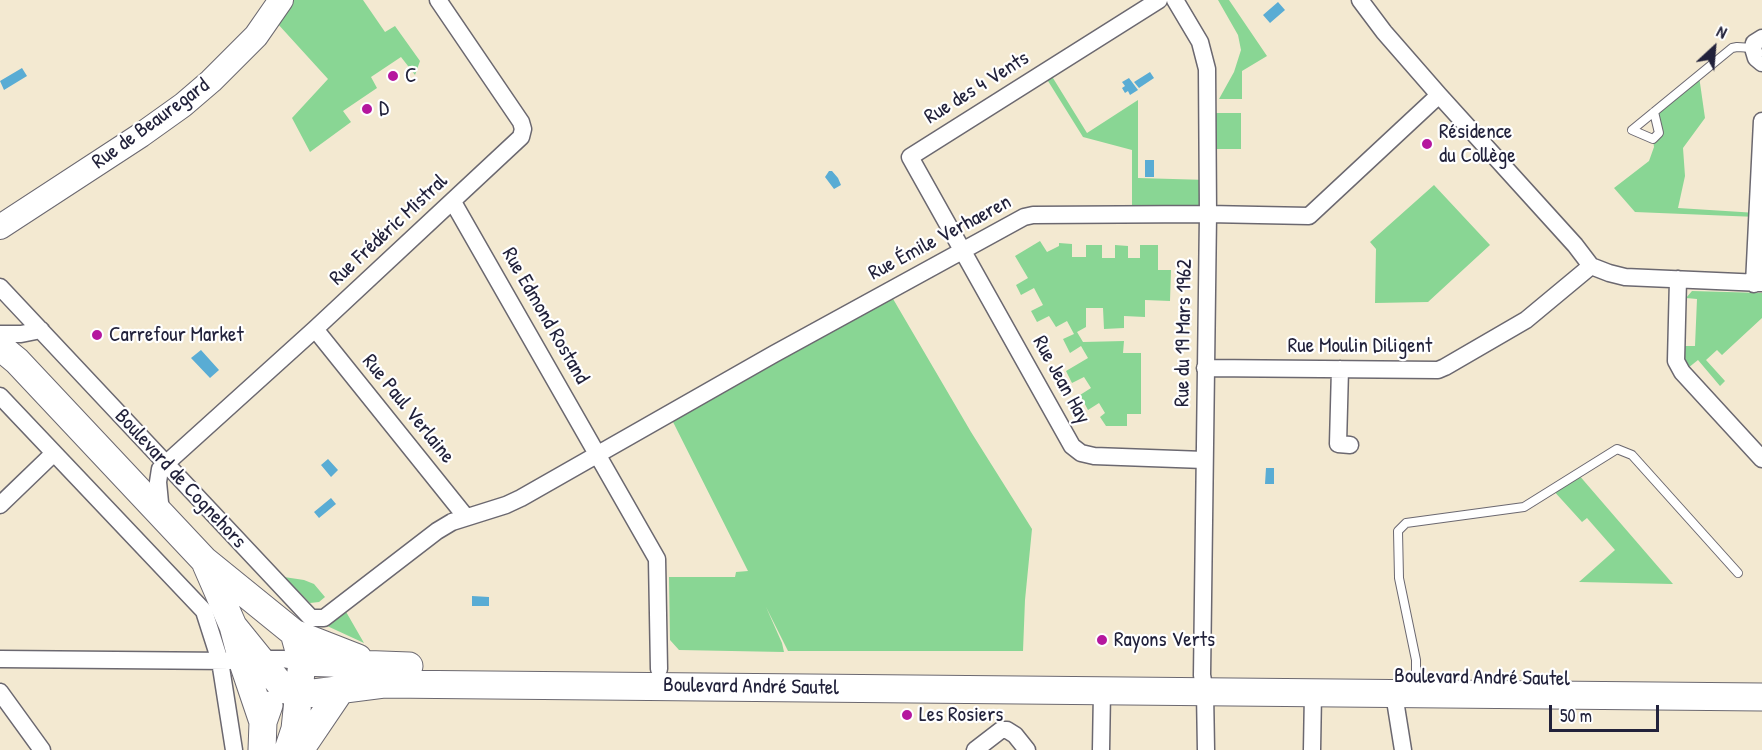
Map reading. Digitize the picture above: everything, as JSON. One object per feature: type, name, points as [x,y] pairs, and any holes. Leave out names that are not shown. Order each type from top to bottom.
[{"type":"main road","name":"Boulevard de Cognehors","points":[[0,334],[9,354],[204,560],[294,633],[379,665]]},
{"type":"main road","name":"Boulevard de Cognehors","points":[[204,560],[233,626],[240,660]]},
{"type":"main road","points":[[288,750],[295,729],[289,690],[302,662],[294,633]]},
{"type":"main road","points":[[240,660],[289,690]]},
{"type":"main road","points":[[240,660],[263,722]]},
{"type":"main road","name":"Boulevard André Sautel","points":[[302,662],[1204,684],[1313,693],[1762,698]]},
{"type":"main road","name":"Boulevard André Sautel","points":[[289,690],[395,684],[1102,691],[1204,684],[1416,677],[1762,681]]},
{"type":"main road","points":[[300,750],[317,737],[342,688]]},
{"type":"main road","points":[[262,750],[263,722],[273,695],[289,690]]},
{"type":"street","name":"Rue de Beauregard","points":[[0,226],[134,141],[183,105],[256,36],[281,0]]},
{"type":"street","name":"Rue Frédéric Mistral","points":[[166,464],[521,137],[523,129],[521,122],[438,0]]},
{"type":"street","name":"Rue des 4 Vents","points":[[962,250],[910,157],[1159,0]]},
{"type":"street","name":"Rue du 19 Mars 1962","points":[[1175,0],[1200,42],[1207,69],[1208,214],[1204,460],[1206,750]]},
{"type":"street","points":[[1360,0],[1439,95],[1575,244],[1591,266],[1617,275],[1758,284],[1762,121]]},
{"type":"street","points":[[1757,43],[1756,58],[1762,63]]},
{"type":"street","name":"Rue Émile Verhaeren","points":[[324,618],[437,531],[466,517],[521,498],[962,250],[1033,214],[1310,216],[1439,95]]},
{"type":"street","name":"Rue Edmond Rostand","points":[[453,202],[657,559],[659,669]]},
{"type":"street","name":"Rue Jean Hay","points":[[962,250],[1072,446],[1081,453],[1094,456],[1204,460]]},
{"type":"street","name":"Rue Moulin Diligent","points":[[1205,368],[1429,370],[1445,367],[1526,320],[1591,266]]},
{"type":"street","points":[[1678,279],[1676,361],[1682,372],[1762,459]]},
{"type":"street","name":"Boulevard de Cognehors","points":[[0,287],[310,618],[324,618]]},
{"type":"street","name":"Rue Paul Verlaine","points":[[315,329],[466,517]]},
{"type":"street","name":"Boulevard de Cognehors","points":[[0,334],[21,334],[41,330]]},
{"type":"street","points":[[1340,369],[1338,444],[1350,445]]},
{"type":"street","points":[[0,396],[204,611],[240,660],[234,750]]},
{"type":"street","points":[[0,505],[54,453]]},
{"type":"street","points":[[161,514],[158,482],[160,469],[166,464]]},
{"type":"street","points":[[0,659],[283,659],[302,662]]},
{"type":"street","points":[[289,690],[317,737]]},
{"type":"street","points":[[1101,750],[1102,691]]},
{"type":"street","points":[[0,692],[42,750]]},
{"type":"street","points":[[1312,750],[1313,693]]},
{"type":"street","points":[[1394,694],[1403,750]]},
{"type":"street","points":[[975,750],[1001,730],[1007,730],[1016,735],[1028,750]]},
{"type":"lane","points":[[1654,112],[1732,48],[1757,43]]},
{"type":"lane","points":[[1416,677],[1416,660],[1399,578],[1398,531],[1406,523],[1524,507],[1617,449],[1632,455],[1738,573]]},
{"type":"green space","points":[[290,0],[363,0],[385,32],[395,26],[420,61],[415,75],[401,57],[371,77],[377,88],[343,111],[351,122],[310,152],[292,118],[328,79],[277,23]]},
{"type":"green space","points":[[1218,0],[1229,0],[1267,56],[1242,71],[1242,99],[1219,99],[1234,72],[1241,50],[1238,35]]},
{"type":"green space","points":[[1048,70],[1087,133],[1138,100],[1138,178],[1208,180],[1208,214],[1132,214],[1132,150],[1083,137],[1043,73]]},
{"type":"green space","points":[[1699,76],[1705,118],[1683,148],[1685,176],[1678,208],[1757,213],[1757,217],[1635,212],[1614,188],[1649,161],[1654,147],[1653,139],[1659,133],[1654,112]]},
{"type":"green space","points":[[1208,113],[1241,113],[1241,149],[1208,149]]},
{"type":"green space","points":[[1434,185],[1490,245],[1428,302],[1375,303],[1376,249],[1370,242]]},
{"type":"green space","points":[[1040,241],[1047,252],[1059,246],[1059,243],[1072,244],[1072,257],[1086,257],[1086,245],[1102,245],[1102,258],[1115,258],[1115,245],[1128,246],[1128,258],[1140,258],[1140,245],[1158,245],[1158,270],[1171,270],[1170,301],[1145,300],[1145,317],[1124,316],[1124,328],[1104,329],[1103,308],[1086,308],[1086,327],[1077,332],[1083,342],[1124,341],[1123,353],[1141,353],[1141,414],[1127,414],[1127,426],[1106,426],[1100,417],[1105,413],[1099,403],[1088,410],[1080,395],[1091,388],[1084,377],[1072,383],[1066,371],[1088,358],[1081,346],[1070,353],[1063,339],[1074,334],[1067,321],[1056,327],[1049,316],[1037,322],[1031,311],[1043,305],[1034,288],[1021,295],[1016,285],[1028,278],[1015,256]]},
{"type":"green space","points":[[1692,291],[1762,293],[1762,318],[1722,355],[1717,350],[1706,360],[1725,381],[1720,386],[1698,360],[1688,368],[1685,363],[1680,346],[1695,346],[1697,299],[1686,298]]},
{"type":"green space","points":[[889,292],[971,432],[1032,529],[1023,651],[788,651],[766,607],[784,652],[679,650],[670,640],[669,577],[735,577],[736,572],[748,571],[669,414]]},
{"type":"green space","points":[[1578,474],[1673,584],[1579,582],[1615,550],[1587,518],[1582,522],[1552,489]]},
{"type":"green space","points":[[284,577],[314,584],[325,597],[319,602],[310,603]]},
{"type":"green space","points":[[345,610],[364,643],[325,625]]},
{"type":"water","points":[[1278,2],[1285,10],[1270,23],[1263,15]]},
{"type":"water","points":[[22,68],[27,76],[4,90],[0,81]]},
{"type":"water","points":[[1150,72],[1154,78],[1139,88],[1134,82]]},
{"type":"water","points":[[1129,78],[1138,90],[1130,95],[1122,88],[1125,86],[1122,82]]},
{"type":"water","points":[[1145,160],[1154,160],[1154,177],[1145,177]]},
{"type":"water","points":[[829,171],[832,171],[838,178],[841,185],[834,189],[825,177]]},
{"type":"water","points":[[201,350],[219,370],[210,378],[191,358]]},
{"type":"water","points":[[328,459],[338,470],[331,477],[321,465]]},
{"type":"water","points":[[1266,468],[1274,468],[1274,484],[1265,484]]},
{"type":"water","points":[[331,498],[336,504],[319,518],[314,512]]},
{"type":"water","points":[[472,596],[489,597],[489,606],[472,606]]},
{"type":"place","name":"C","points":[[393,76]]},
{"type":"place","name":"D","points":[[367,109]]},
{"type":"place","name":"Résidence du Collège","points":[[1427,144]]},
{"type":"place","name":"Carrefour Market","points":[[97,335]]},
{"type":"place","name":"Rayons Verts","points":[[1102,640]]},
{"type":"place","name":"Les Rosiers","points":[[907,715]]}]
